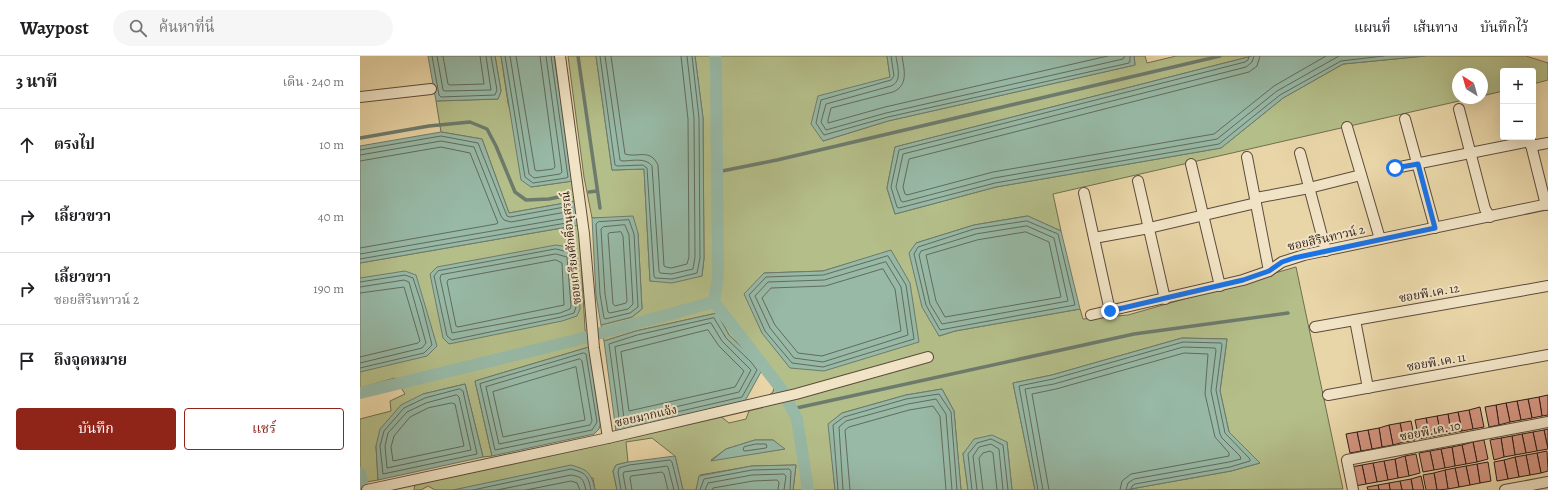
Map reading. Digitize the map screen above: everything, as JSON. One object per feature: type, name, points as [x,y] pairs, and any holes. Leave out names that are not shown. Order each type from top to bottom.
[{"type":"street","name":"ซอยเกรียงศักดิ์อนุสรณ์","points":[[560,56],[584,234],[594,348],[608,438]]},
{"type":"street","points":[[360,97],[431,90]]},
{"type":"street","points":[[1459,109],[1485,209],[1490,217]]},
{"type":"street","points":[[1406,119],[1435,228]]},
{"type":"street","points":[[1347,127],[1380,239]]},
{"type":"street","points":[[1530,141],[1547,205]]},
{"type":"street","points":[[1395,168],[1530,141],[1548,143]]},
{"type":"street","points":[[1300,153],[1326,251]]},
{"type":"street","points":[[1247,157],[1269,271]]},
{"type":"street","points":[[1191,164],[1220,286]]},
{"type":"street","points":[[1094,238],[1149,228],[1256,200],[1361,175]]},
{"type":"street","points":[[1138,181],[1165,299]]},
{"type":"street","points":[[1084,193],[1110,311]]},
{"type":"street","name":"ซอยสิรินทาวน์ 2","points":[[1091,315],[1243,280],[1269,271],[1282,262],[1294,258],[1547,205]]},
{"type":"street","name":"ซอยพี.เค. 12","points":[[1315,327],[1548,286]]},
{"type":"street","points":[[1355,320],[1368,388]]},
{"type":"street","name":"ซอยพี.เค. 11","points":[[1328,395],[1548,355]]},
{"type":"street","name":"ซอยมากแจ้ง","points":[[370,489],[608,438],[796,394],[928,357]]},
{"type":"street","name":"ซอยพี.เค. 10","points":[[1353,490],[1347,460],[1548,422]]},
{"type":"street","points":[[1505,490],[1548,482]]},
{"type":"green space","points":[[495,56],[501,56],[508,103],[531,187],[573,181],[576,201],[509,213],[482,139],[441,132],[436,101],[498,99],[501,91]]},
{"type":"green space","points":[[568,56],[596,56],[612,170],[644,169],[650,281],[702,276],[704,258],[703,118],[695,56],[887,56],[890,77],[823,141],[888,121],[1135,65],[1134,56],[1145,56],[1147,63],[1176,56],[1252,56],[895,147],[887,188],[895,214],[996,187],[1221,148],[1283,98],[1343,64],[1425,56],[1526,56],[1548,63],[1548,80],[1536,83],[1536,68],[1500,68],[1500,92],[1488,95],[1488,68],[1452,68],[1452,103],[1053,194],[1061,231],[1027,216],[974,225],[916,243],[939,336],[955,331],[1080,309],[1083,319],[1128,315],[1296,267],[1343,489],[1125,490],[1231,471],[1260,463],[1229,432],[1220,391],[1227,339],[1182,338],[1052,375],[1013,383],[1035,490],[1012,490],[1007,442],[963,453],[968,490],[961,490],[954,411],[942,389],[906,395],[842,413],[829,424],[835,490],[793,490],[796,465],[752,466],[700,475],[696,490],[683,490],[675,456],[652,438],[626,442],[628,462],[616,465],[613,471],[617,490],[595,490],[593,478],[453,490],[435,490],[428,486],[421,490],[414,490],[415,483],[719,415],[729,423],[746,419],[749,411],[773,392],[774,386],[754,359],[729,335],[717,313],[636,331],[604,341],[601,325],[632,317],[642,309],[638,233],[601,218],[592,218],[584,177]],"holes":[[[890,251],[762,333],[764,273],[823,271]],[[755,440],[773,440],[784,449],[711,460],[726,449]]]},
{"type":"green space","points":[[579,225],[585,329],[589,347],[475,381],[492,456],[483,457],[465,384],[423,394],[376,446],[378,480],[360,483],[360,419],[391,411],[390,401],[405,394],[395,378],[360,388],[360,263]]},
{"type":"water","points":[[428,56],[495,56],[501,91],[498,99],[436,101]]},
{"type":"water","points":[[501,56],[554,56],[573,181],[531,187],[521,180]]},
{"type":"water","points":[[596,56],[695,56],[703,118],[704,258],[702,276],[672,283],[650,281],[644,169],[612,170]]},
{"type":"water","points":[[887,56],[1134,56],[1135,65],[888,121],[823,141],[811,124],[818,96],[890,77]]},
{"type":"water","points":[[1252,56],[1425,56],[1343,64],[1283,98],[1221,148],[996,187],[895,214],[887,188],[895,147]]},
{"type":"water","points":[[441,132],[482,139],[509,213],[576,201],[579,225],[360,263],[360,146]]},
{"type":"water","points":[[633,216],[638,233],[642,309],[632,317],[601,325],[596,295],[592,218]]},
{"type":"water","points":[[1028,216],[1061,231],[1080,309],[955,331],[939,336],[922,307],[909,253],[916,243],[974,225]]},
{"type":"water","points":[[556,245],[576,248],[580,309],[577,316],[562,321],[449,344],[443,338],[430,274],[437,267]]},
{"type":"water","points":[[891,250],[910,283],[919,342],[824,371],[790,368],[762,333],[744,294],[764,273],[823,271]]},
{"type":"water","points":[[405,271],[416,275],[437,346],[427,356],[360,372],[360,278]]},
{"type":"water","points":[[717,313],[729,335],[754,359],[762,370],[745,401],[616,431],[604,341],[636,331]]},
{"type":"water","points":[[1182,338],[1227,339],[1220,391],[1229,432],[1260,463],[1231,471],[1125,490],[1035,490],[1013,383],[1052,375]]},
{"type":"water","points":[[589,347],[601,422],[599,429],[594,434],[492,456],[475,381]]},
{"type":"water","points":[[465,384],[483,457],[378,480],[376,446],[380,429],[401,405],[423,394]]},
{"type":"water","points":[[942,389],[954,411],[961,490],[835,490],[828,424],[842,413],[906,395]]},
{"type":"water","points":[[992,435],[1007,442],[1012,490],[968,490],[963,454],[974,439]]},
{"type":"water","points":[[755,440],[773,440],[785,449],[711,461],[726,449]]},
{"type":"water","points":[[675,456],[683,490],[617,490],[613,471],[616,465]]},
{"type":"water","points":[[571,465],[585,470],[590,475],[595,490],[453,490]]},
{"type":"water","points":[[796,465],[793,490],[696,490],[699,476],[752,466]]},
{"type":"building","points":[[1548,395],[1548,415],[1542,416],[1539,397]]},
{"type":"building","points":[[1539,397],[1542,416],[1532,418],[1528,399]]},
{"type":"building","points":[[1528,399],[1532,418],[1521,420],[1517,401]]},
{"type":"building","points":[[1517,401],[1521,420],[1510,422],[1506,403]]},
{"type":"building","points":[[1506,403],[1510,422],[1499,425],[1496,405]]},
{"type":"building","points":[[1496,405],[1499,425],[1489,427],[1485,407]]},
{"type":"building","points":[[1480,407],[1484,427],[1473,429],[1469,410]]},
{"type":"building","points":[[1469,410],[1473,429],[1462,431],[1458,412]]},
{"type":"building","points":[[1458,412],[1462,431],[1451,433],[1448,414]]},
{"type":"building","points":[[1448,414],[1451,433],[1441,435],[1437,416]]},
{"type":"building","points":[[1437,416],[1441,435],[1430,437],[1426,418]]},
{"type":"building","points":[[1426,418],[1430,437],[1419,439],[1415,420]]},
{"type":"building","points":[[1411,421],[1415,440],[1404,442],[1400,423]]},
{"type":"building","points":[[1400,423],[1404,442],[1393,445],[1389,425]]},
{"type":"building","points":[[1389,425],[1393,445],[1382,447],[1379,428]]},
{"type":"building","points":[[1379,428],[1382,447],[1372,449],[1368,430]]},
{"type":"building","points":[[1548,429],[1548,449],[1544,430]]},
{"type":"building","points":[[1368,430],[1372,449],[1361,451],[1357,432]]},
{"type":"building","points":[[1544,430],[1548,449],[1537,451],[1533,432]]},
{"type":"building","points":[[1357,432],[1361,451],[1350,453],[1346,434]]},
{"type":"building","points":[[1533,432],[1537,451],[1526,453],[1522,434]]},
{"type":"building","points":[[1522,434],[1526,453],[1515,455],[1512,436]]},
{"type":"building","points":[[1512,436],[1515,455],[1504,457],[1501,438]]},
{"type":"building","points":[[1501,438],[1504,457],[1494,460],[1490,440]]},
{"type":"building","points":[[1484,440],[1488,459],[1477,462],[1473,442]]},
{"type":"building","points":[[1473,442],[1477,462],[1466,464],[1462,445]]},
{"type":"building","points":[[1462,445],[1466,464],[1455,466],[1452,447]]},
{"type":"building","points":[[1452,447],[1455,466],[1445,468],[1441,449]]},
{"type":"building","points":[[1441,449],[1445,468],[1434,470],[1430,451]]},
{"type":"building","points":[[1430,451],[1434,470],[1423,472],[1419,453]]},
{"type":"building","points":[[1547,451],[1548,471],[1541,473],[1537,453]]},
{"type":"building","points":[[1537,453],[1541,473],[1530,475],[1526,455]]},
{"type":"building","points":[[1416,454],[1420,473],[1409,476],[1405,456]]},
{"type":"building","points":[[1526,455],[1530,475],[1519,477],[1515,457]]},
{"type":"building","points":[[1405,456],[1409,476],[1398,478],[1395,459]]},
{"type":"building","points":[[1515,457],[1519,477],[1508,479],[1504,460]]},
{"type":"building","points":[[1395,459],[1398,478],[1388,480],[1384,461]]},
{"type":"building","points":[[1504,460],[1508,479],[1497,481],[1494,462]]},
{"type":"building","points":[[1384,461],[1388,480],[1377,482],[1373,463]]},
{"type":"building","points":[[1488,462],[1491,481],[1480,483],[1477,464]]},
{"type":"building","points":[[1373,463],[1377,482],[1366,484],[1362,465]]},
{"type":"building","points":[[1477,464],[1480,483],[1470,485],[1466,466]]},
{"type":"building","points":[[1362,465],[1366,484],[1355,486],[1352,467]]},
{"type":"building","points":[[1466,466],[1470,485],[1459,487],[1455,468]]},
{"type":"building","points":[[1455,468],[1459,487],[1448,489],[1445,470]]},
{"type":"building","points":[[1445,470],[1448,489],[1437,490],[1434,473]]},
{"type":"building","points":[[1434,473],[1437,490],[1426,490],[1423,475]]},
{"type":"building","points":[[1421,476],[1424,490],[1413,490],[1411,479]]},
{"type":"building","points":[[1411,479],[1413,490],[1402,490],[1400,481]]},
{"type":"building","points":[[1400,481],[1402,490],[1390,490],[1389,483]]},
{"type":"building","points":[[1389,483],[1390,490],[1379,490],[1378,485]]},
{"type":"building","points":[[1378,485],[1379,490],[1368,490],[1367,487]]},
{"type":"waterway","points":[[578,56],[600,208]]},
{"type":"waterway","points":[[360,393],[572,341],[714,302],[718,277],[715,56]]},
{"type":"waterway","points":[[717,172],[777,160],[1220,56]]},
{"type":"waterway","points":[[360,138],[429,126],[470,122],[487,129],[496,146],[515,192],[526,200],[549,199],[568,195]]},
{"type":"waterway","points":[[589,192],[597,191]]},
{"type":"waterway","points":[[714,302],[782,390],[797,419],[808,490]]},
{"type":"waterway","points":[[792,409],[1134,334],[1288,313]]},
{"type":"waterway","points":[[360,473],[364,490]]},
{"type":"route","points":[[1110,311],[1243,280],[1269,271],[1282,262],[1294,258],[1435,228],[1418,164],[1395,168]]}]
